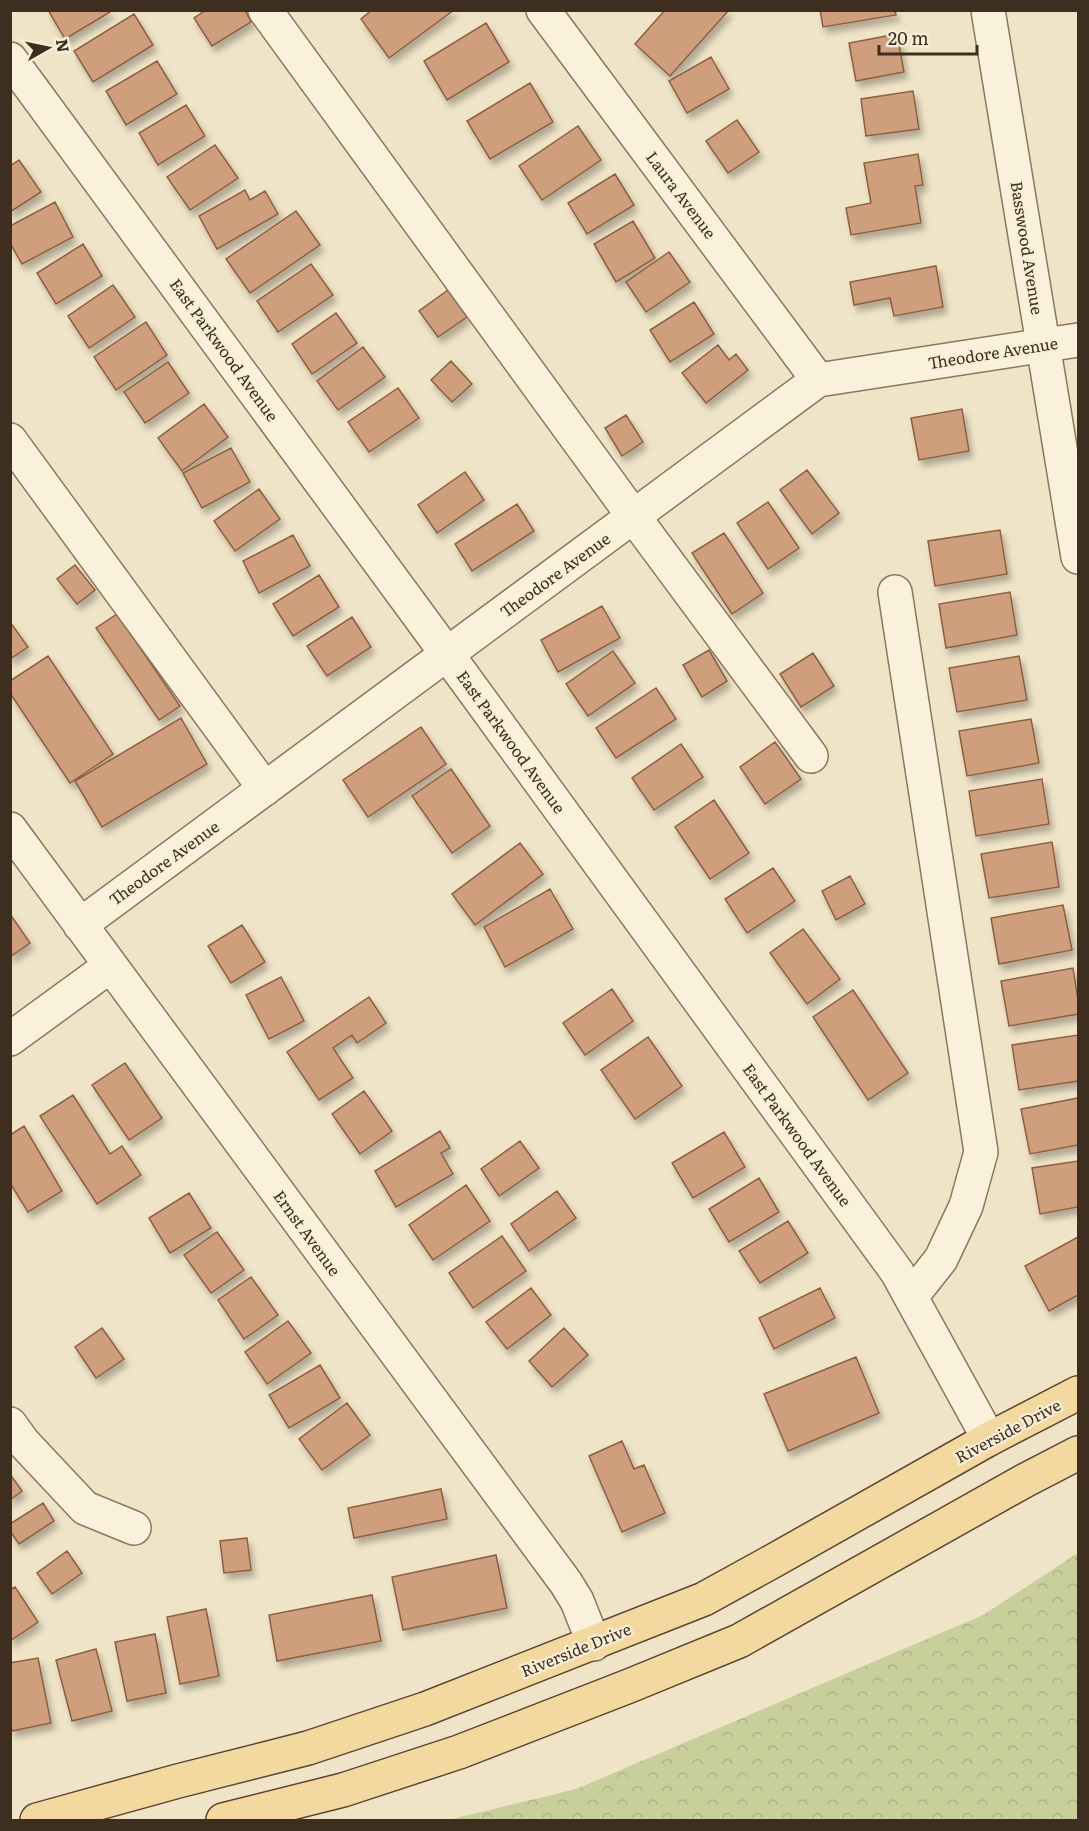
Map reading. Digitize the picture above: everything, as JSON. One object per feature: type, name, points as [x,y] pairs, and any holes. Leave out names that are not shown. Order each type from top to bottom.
[{"type":"main road","name":"Riverside Drive","points":[[37,1821],[178,1781],[308,1748],[425,1709],[704,1599],[989,1439],[1078,1394]]},
{"type":"main road","points":[[223,1821],[343,1790],[459,1752],[739,1641],[1078,1453]]},
{"type":"street","points":[[265,10],[811,756]]},
{"type":"street","name":"Laura Avenue","points":[[543,10],[818,380]]},
{"type":"street","name":"Basswood Avenue","points":[[988,10],[1078,557]]},
{"type":"street","name":"East Parkwood Avenue","points":[[10,59],[890,1262],[989,1439]]},
{"type":"street","name":"Theodore Avenue","points":[[80,925],[818,380],[1078,340]]},
{"type":"street","points":[[10,441],[265,789]]},
{"type":"street","points":[[895,592],[981,1152],[966,1206],[941,1259],[911,1297]]},
{"type":"street","name":"Ernst Avenue","points":[[10,829],[566,1583],[577,1601],[594,1644]]},
{"type":"street","points":[[10,1039],[110,966]]},
{"type":"street","points":[[10,1424],[23,1442],[85,1508],[134,1528]]},
{"type":"green space","points":[[1078,1553],[1078,1820],[448,1820],[576,1789],[983,1615]]},
{"type":"building","points":[[48,10],[110,10],[110,12],[65,39]]},
{"type":"building","points":[[206,10],[245,10],[251,22],[212,46],[194,18]]},
{"type":"building","points":[[372,10],[454,10],[389,58],[361,19]]},
{"type":"building","points":[[665,10],[729,10],[670,76],[635,44]]},
{"type":"building","points":[[820,10],[895,10],[896,15],[823,27]]},
{"type":"building","points":[[134,14],[153,45],[93,82],[74,51]]},
{"type":"building","points":[[486,23],[509,62],[447,100],[424,61]]},
{"type":"building","points":[[897,34],[904,72],[856,81],[849,43]]},
{"type":"building","points":[[711,57],[729,89],[687,113],[669,81]]},
{"type":"building","points":[[157,61],[177,94],[126,125],[106,91]]},
{"type":"building","points":[[530,83],[553,122],[490,159],[467,121]]},
{"type":"building","points":[[913,91],[919,129],[866,136],[861,99]]},
{"type":"building","points":[[186,105],[205,136],[158,165],[139,133]]},
{"type":"building","points":[[737,120],[759,152],[728,173],[706,141]]},
{"type":"building","points":[[578,126],[601,160],[542,200],[519,166]]},
{"type":"building","points":[[215,145],[238,178],[190,210],[167,177]]},
{"type":"building","points":[[918,154],[923,185],[915,186],[921,223],[851,235],[846,208],[871,203],[864,163]]},
{"type":"building","points":[[19,160],[41,192],[10,212],[10,166]]},
{"type":"building","points":[[615,174],[634,205],[587,234],[568,203]]},
{"type":"building","points":[[245,190],[250,200],[265,191],[278,214],[217,249],[199,216]]},
{"type":"building","points":[[55,202],[73,237],[22,264],[10,243],[10,226]]},
{"type":"building","points":[[296,211],[320,245],[250,293],[226,259]]},
{"type":"building","points":[[633,221],[655,258],[616,282],[594,244]]},
{"type":"building","points":[[83,244],[102,276],[56,304],[37,273]]},
{"type":"building","points":[[669,252],[690,282],[646,312],[626,282]]},
{"type":"building","points":[[311,264],[333,295],[278,332],[257,301]]},
{"type":"building","points":[[936,266],[943,307],[894,316],[890,298],[854,305],[850,282]]},
{"type":"building","points":[[113,285],[135,317],[89,348],[68,316]]},
{"type":"building","points":[[448,290],[467,317],[438,337],[419,311]]},
{"type":"building","points":[[694,302],[714,334],[670,362],[650,330]]},
{"type":"building","points":[[336,313],[357,343],[312,374],[292,344]]},
{"type":"building","points":[[146,322],[167,355],[116,390],[94,357]]},
{"type":"building","points":[[718,345],[729,360],[736,354],[748,370],[706,403],[682,373]]},
{"type":"building","points":[[363,347],[385,377],[338,410],[317,381]]},
{"type":"building","points":[[451,361],[472,384],[452,402],[431,380]]},
{"type":"building","points":[[168,362],[189,393],[145,423],[124,392]]},
{"type":"building","points":[[398,388],[419,418],[369,452],[348,422]]},
{"type":"building","points":[[204,404],[228,437],[182,471],[158,438]]},
{"type":"building","points":[[962,409],[969,451],[919,460],[911,418]]},
{"type":"building","points":[[626,415],[643,442],[622,456],[605,428]]},
{"type":"building","points":[[231,448],[250,482],[202,508],[183,473]]},
{"type":"building","points":[[807,470],[839,513],[812,534],[780,490]]},
{"type":"building","points":[[465,472],[484,500],[437,533],[418,505]]},
{"type":"building","points":[[259,489],[280,519],[235,551],[214,521]]},
{"type":"building","points":[[768,502],[799,548],[768,569],[737,523]]},
{"type":"building","points":[[517,504],[534,531],[472,571],[455,544]]},
{"type":"building","points":[[1000,530],[1007,574],[935,586],[928,541]]},
{"type":"building","points":[[724,533],[763,593],[732,614],[692,553]]},
{"type":"building","points":[[293,535],[310,566],[259,593],[243,561]]},
{"type":"building","points":[[75,565],[95,590],[77,604],[57,579]]},
{"type":"building","points":[[319,575],[339,607],[293,636],[273,604]]},
{"type":"building","points":[[1010,592],[1017,635],[946,648],[939,604]]},
{"type":"building","points":[[602,606],[620,638],[558,672],[541,640]]},
{"type":"building","points":[[117,614],[180,706],[159,720],[96,628]]},
{"type":"building","points":[[352,617],[371,647],[327,676],[307,646]]},
{"type":"building","points":[[10,622],[28,647],[10,659]]},
{"type":"building","points":[[709,650],[727,681],[702,697],[683,665]]},
{"type":"building","points":[[613,651],[635,683],[588,716],[566,684]]},
{"type":"building","points":[[813,653],[834,686],[801,707],[780,674]]},
{"type":"building","points":[[48,656],[113,754],[70,783],[10,693],[10,681]]},
{"type":"building","points":[[1019,656],[1027,700],[957,712],[949,668]]},
{"type":"building","points":[[656,688],[676,719],[616,758],[596,728]]},
{"type":"building","points":[[181,718],[207,764],[102,827],[75,781]]},
{"type":"building","points":[[1031,719],[1039,763],[967,776],[959,731]]},
{"type":"building","points":[[421,727],[446,764],[368,817],[343,780]]},
{"type":"building","points":[[775,742],[801,779],[765,804],[740,767]]},
{"type":"building","points":[[681,744],[703,777],[654,810],[632,778]]},
{"type":"building","points":[[451,769],[490,826],[452,853],[412,796]]},
{"type":"building","points":[[1042,779],[1049,824],[976,836],[969,791]]},
{"type":"building","points":[[714,800],[749,853],[710,879],[675,827]]},
{"type":"building","points":[[1052,842],[1059,887],[989,898],[981,854]]},
{"type":"building","points":[[520,843],[543,874],[475,925],[452,894]]},
{"type":"building","points":[[773,868],[795,901],[747,933],[725,899]]},
{"type":"building","points":[[850,876],[865,904],[836,920],[822,891]]},
{"type":"building","points":[[550,889],[573,929],[505,967],[484,927]]},
{"type":"building","points":[[1063,905],[1072,950],[999,964],[991,918]]},
{"type":"building","points":[[10,914],[30,943],[10,957]]},
{"type":"building","points":[[242,925],[265,962],[231,983],[208,946]]},
{"type":"building","points":[[803,929],[840,979],[807,1004],[770,953]]},
{"type":"building","points":[[1073,968],[1078,1014],[1009,1026],[1001,981]]},
{"type":"building","points":[[281,977],[304,1021],[269,1039],[246,995]]},
{"type":"building","points":[[612,989],[633,1021],[585,1055],[563,1023]]},
{"type":"building","points":[[853,990],[908,1073],[868,1100],[813,1017]]},
{"type":"building","points":[[369,997],[386,1023],[357,1043],[352,1035],[333,1048],[353,1078],[319,1100],[287,1052]]},
{"type":"building","points":[[1078,1035],[1078,1081],[1019,1090],[1012,1045]]},
{"type":"building","points":[[648,1037],[682,1086],[635,1119],[601,1070]]},
{"type":"building","points":[[125,1063],[162,1118],[129,1140],[92,1085]]},
{"type":"building","points":[[364,1091],[392,1131],[360,1154],[332,1114]]},
{"type":"building","points":[[73,1095],[110,1154],[122,1146],[141,1175],[97,1204],[40,1116]]},
{"type":"building","points":[[1078,1098],[1078,1145],[1030,1154],[1021,1109]]},
{"type":"building","points":[[24,1126],[62,1191],[28,1212],[10,1183],[10,1135]]},
{"type":"building","points":[[440,1131],[450,1148],[441,1153],[453,1174],[396,1207],[375,1171]]},
{"type":"building","points":[[724,1132],[745,1167],[693,1198],[672,1163]]},
{"type":"building","points":[[520,1141],[539,1168],[499,1196],[481,1169]]},
{"type":"building","points":[[1078,1161],[1078,1207],[1040,1214],[1032,1168]]},
{"type":"building","points":[[759,1178],[779,1212],[729,1242],[709,1209]]},
{"type":"building","points":[[466,1185],[490,1221],[433,1260],[409,1225]]},
{"type":"building","points":[[557,1191],[576,1218],[529,1251],[511,1224]]},
{"type":"building","points":[[189,1193],[211,1228],[170,1253],[149,1218]]},
{"type":"building","points":[[788,1221],[808,1253],[760,1283],[739,1251]]},
{"type":"building","points":[[217,1232],[244,1270],[211,1293],[184,1255]]},
{"type":"building","points":[[502,1236],[526,1271],[473,1308],[449,1273]]},
{"type":"building","points":[[1078,1237],[1078,1295],[1049,1311],[1025,1266]]},
{"type":"building","points":[[251,1277],[278,1315],[244,1339],[218,1300]]},
{"type":"building","points":[[531,1288],[551,1315],[507,1349],[486,1322]]},
{"type":"building","points":[[820,1288],[835,1318],[774,1349],[759,1318]]},
{"type":"building","points":[[288,1321],[311,1353],[267,1384],[245,1352]]},
{"type":"building","points":[[102,1328],[124,1359],[96,1378],[75,1347]]},
{"type":"building","points":[[564,1328],[588,1355],[552,1387],[529,1361]]},
{"type":"building","points":[[856,1357],[879,1413],[788,1451],[764,1394]]},
{"type":"building","points":[[320,1365],[340,1398],[289,1428],[269,1395]]},
{"type":"building","points":[[347,1403],[370,1435],[322,1470],[299,1439]]},
{"type":"building","points":[[622,1441],[634,1469],[644,1465],[665,1513],[622,1532],[589,1456]]},
{"type":"building","points":[[10,1474],[22,1491],[10,1500]]},
{"type":"building","points":[[441,1489],[447,1519],[354,1538],[348,1508]]},
{"type":"building","points":[[43,1503],[54,1521],[19,1544],[10,1531],[10,1524]]},
{"type":"building","points":[[247,1538],[251,1570],[224,1573],[220,1541]]},
{"type":"building","points":[[67,1551],[82,1573],[52,1594],[37,1573]]},
{"type":"building","points":[[496,1555],[507,1608],[403,1630],[392,1577]]},
{"type":"building","points":[[15,1587],[38,1622],[10,1641],[10,1590]]},
{"type":"building","points":[[372,1595],[381,1641],[277,1661],[269,1615]]},
{"type":"building","points":[[206,1609],[219,1676],[180,1684],[167,1617]]},
{"type":"building","points":[[155,1634],[166,1693],[127,1701],[115,1642]]},
{"type":"building","points":[[96,1649],[112,1711],[72,1721],[56,1660]]},
{"type":"building","points":[[38,1658],[51,1723],[12,1731],[10,1663]]}]
